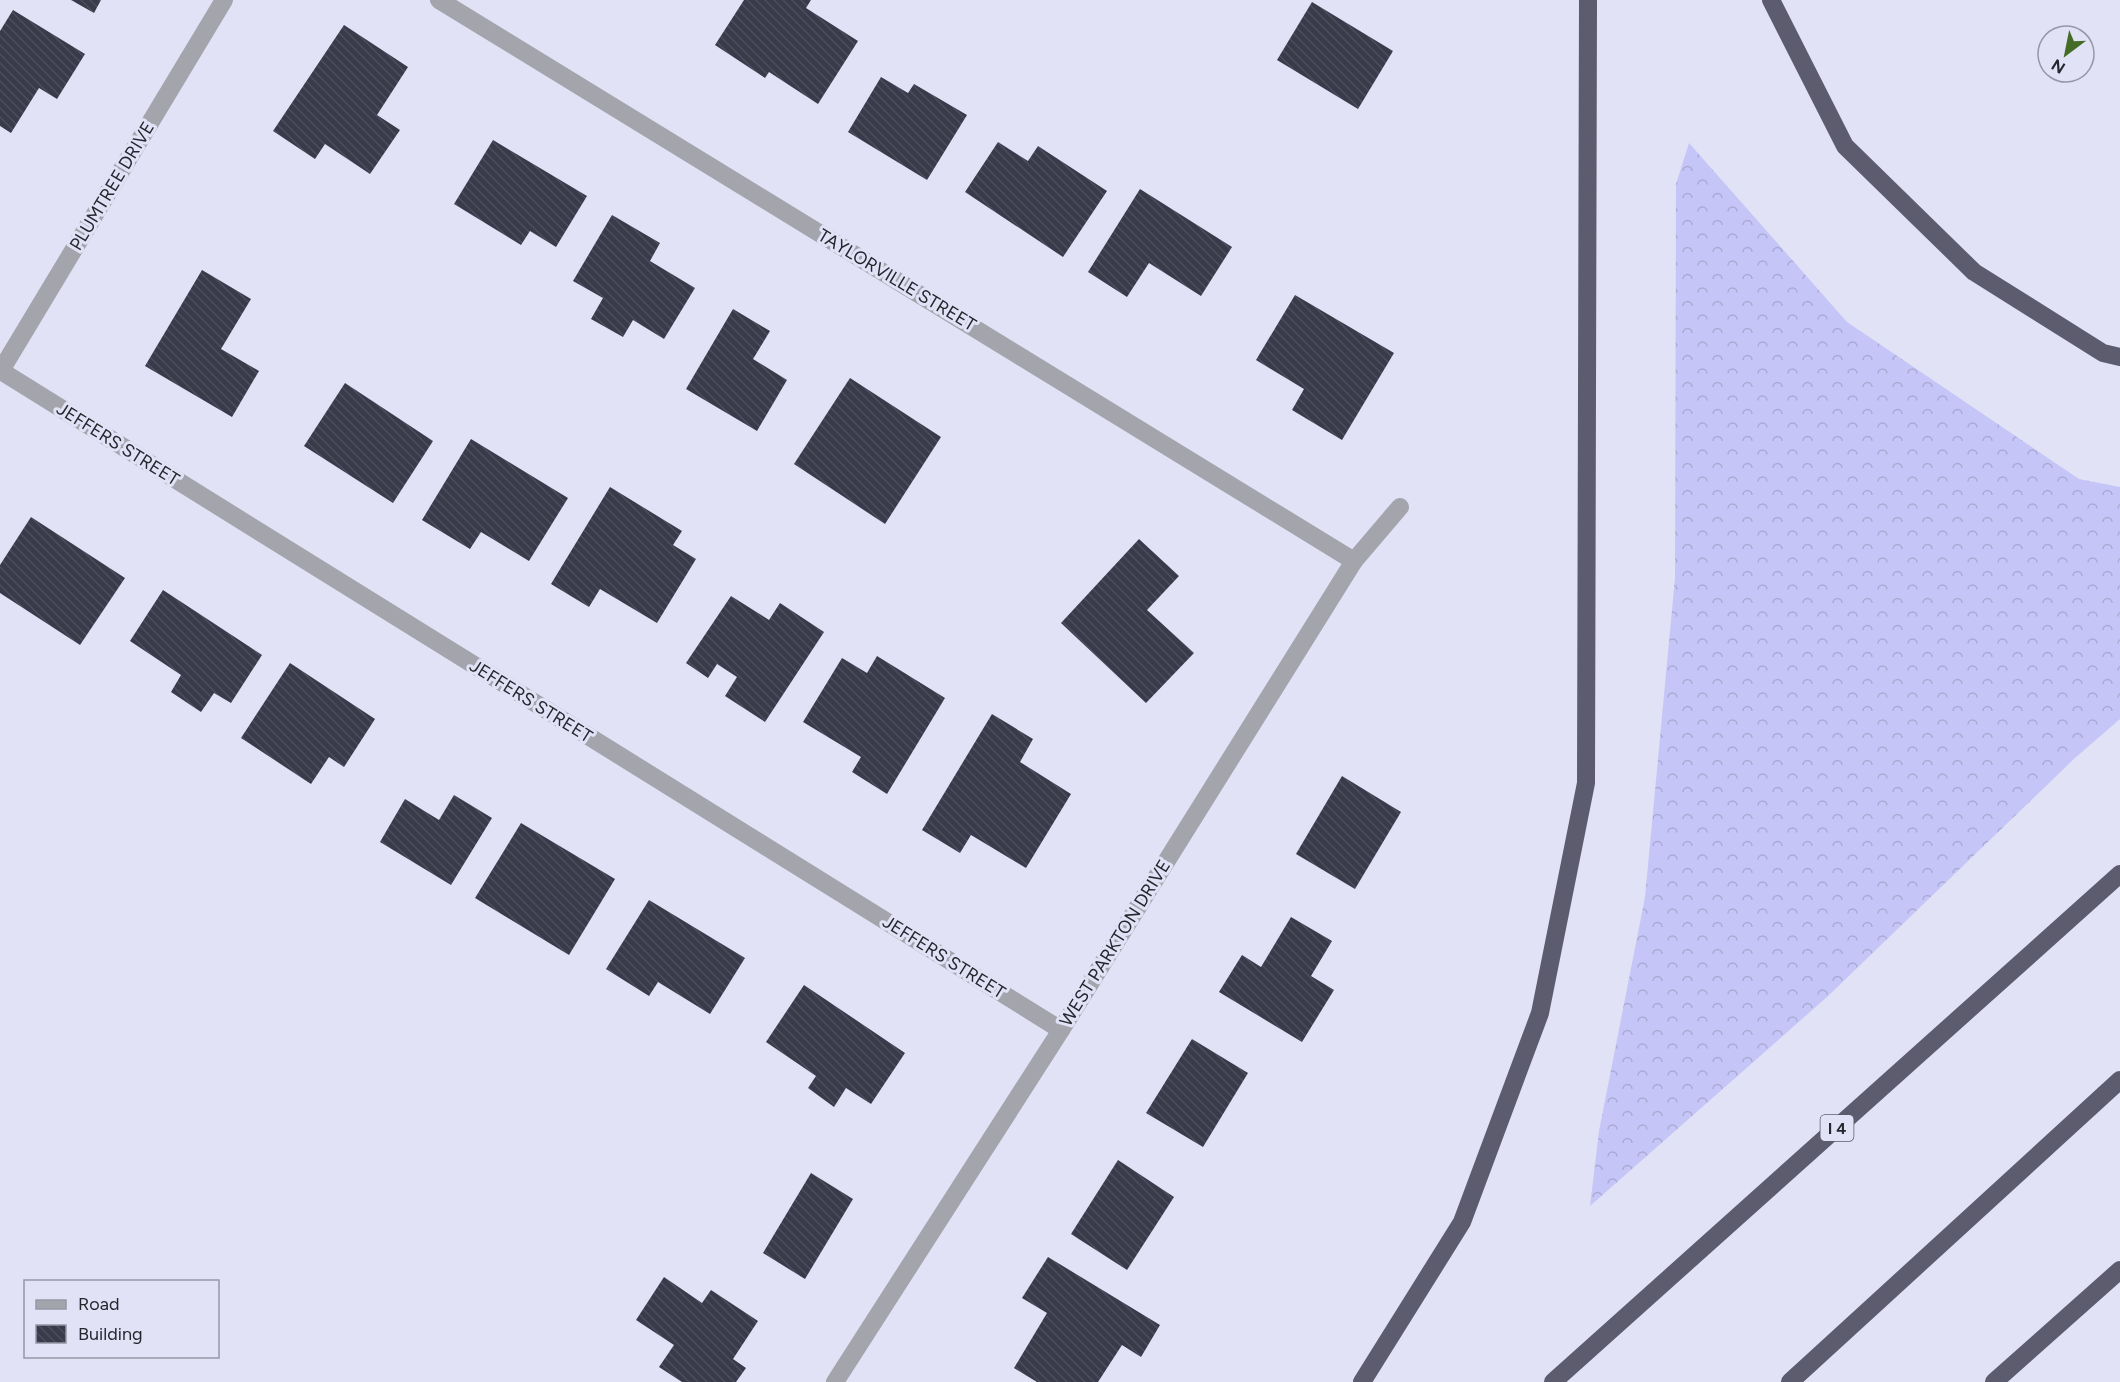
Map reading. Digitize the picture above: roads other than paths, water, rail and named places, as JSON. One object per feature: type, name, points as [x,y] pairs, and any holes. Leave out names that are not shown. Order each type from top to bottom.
[{"type":"highway","points":[[1362,1382],[1461,1222],[1540,1013],[1586,783],[1588,0]]},
{"type":"highway","points":[[1771,0],[1845,146],[1974,272],[2103,353],[2120,357]]},
{"type":"highway","name":"I 4","points":[[1553,1382],[2120,874]]},
{"type":"highway","points":[[1790,1382],[2120,1080]]},
{"type":"highway","points":[[1994,1382],[2120,1270]]},
{"type":"street","name":"PLUMTREE DRIVE","points":[[0,372],[224,0]]},
{"type":"street","name":"TAYLORVILLE STREET","points":[[440,0],[1354,561]]},
{"type":"street","name":"JEFFERS STREET","points":[[0,372],[1061,1030]]},
{"type":"street","name":"WEST PARKTON DRIVE","points":[[835,1382],[1061,1030],[1354,561],[1400,507]]}]
